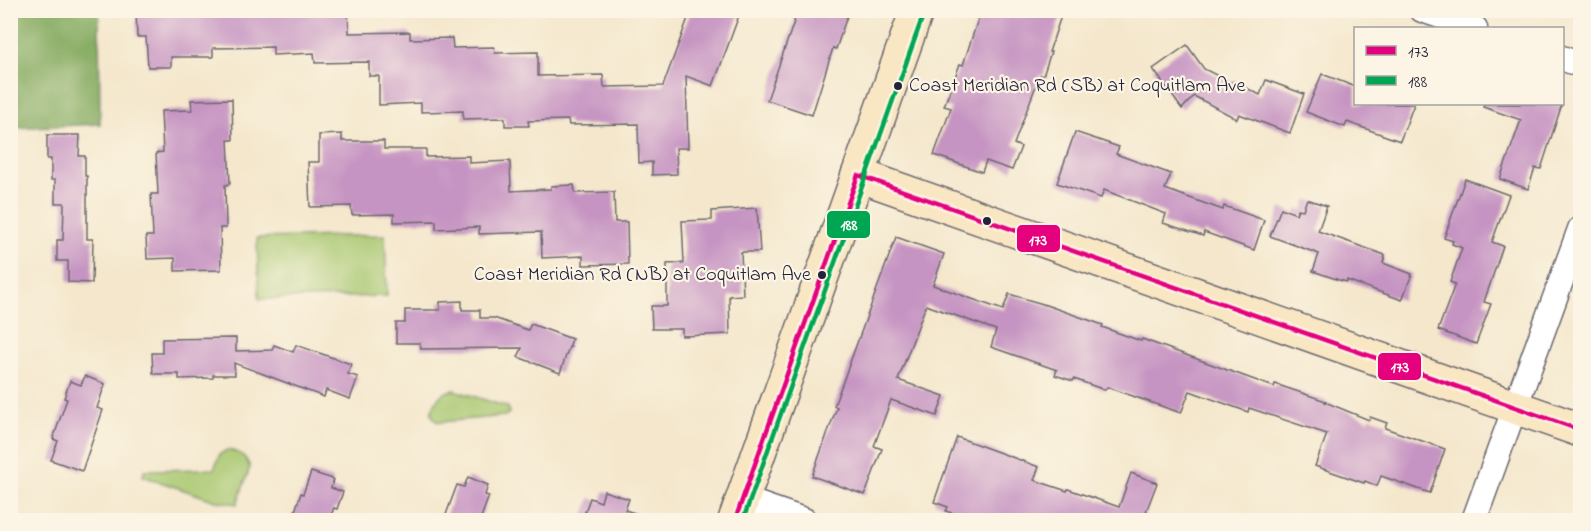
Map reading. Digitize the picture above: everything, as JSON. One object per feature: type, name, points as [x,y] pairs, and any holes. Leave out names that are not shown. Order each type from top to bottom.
[{"type":"street","points":[[804,520],[739,510],[917,10]]},
{"type":"street","points":[[1422,10],[1472,27]]},
{"type":"street","points":[[1564,58],[1581,65]]},
{"type":"street","points":[[858,175],[1581,430]]},
{"type":"street","points":[[1474,520],[1581,230]]},
{"type":"green space","points":[[11,10],[99,11],[100,124],[11,128]]},
{"type":"green space","points":[[385,235],[387,296],[259,299],[257,238]]},
{"type":"green space","points":[[454,390],[507,407],[509,413],[505,416],[436,421],[431,414],[436,401],[445,393]]},
{"type":"green space","points":[[227,450],[241,454],[250,467],[237,504],[216,501],[143,476],[144,470],[214,469],[220,454]]},
{"type":"building","points":[[136,10],[348,10],[349,33],[410,32],[410,39],[452,38],[453,48],[494,47],[495,53],[538,52],[538,76],[603,75],[604,87],[663,86],[691,10],[741,10],[713,86],[686,76],[688,148],[676,148],[677,174],[652,175],[652,162],[639,163],[638,124],[569,125],[568,120],[528,121],[529,126],[505,126],[505,118],[463,119],[463,111],[421,112],[421,103],[379,105],[379,76],[369,76],[369,62],[315,63],[314,53],[273,55],[273,47],[213,48],[213,57],[171,57],[171,67],[148,67],[146,37],[137,37]]},
{"type":"building","points":[[798,10],[849,10],[836,49],[833,48],[812,115],[767,100]]},
{"type":"building","points":[[981,10],[1063,10],[1043,76],[1040,75],[1014,144],[1021,147],[1012,170],[986,161],[982,172],[934,155],[951,108],[944,106],[960,64],[963,65]]},
{"type":"building","points":[[1187,45],[1204,69],[1260,95],[1266,80],[1304,94],[1290,133],[1239,114],[1237,119],[1194,96],[1182,109],[1153,69]]},
{"type":"building","points":[[1322,74],[1354,86],[1354,105],[1414,105],[1400,141],[1347,122],[1345,127],[1306,112]]},
{"type":"building","points":[[232,99],[233,140],[228,140],[230,184],[225,185],[226,228],[220,228],[221,270],[175,271],[175,258],[147,259],[146,236],[153,236],[151,194],[158,194],[156,153],[163,152],[161,111],[192,110],[191,100]]},
{"type":"building","points":[[1484,105],[1562,105],[1541,169],[1535,168],[1528,189],[1500,179],[1521,120],[1483,107]]},
{"type":"building","points":[[1075,132],[1119,147],[1116,154],[1171,174],[1165,189],[1223,210],[1224,206],[1264,220],[1254,250],[1204,232],[1203,236],[1163,223],[1166,214],[1104,190],[1101,198],[1057,183]]},
{"type":"building","points":[[342,134],[342,141],[384,141],[384,149],[426,149],[426,157],[469,156],[469,163],[510,161],[511,191],[551,189],[551,186],[574,185],[575,193],[614,192],[615,222],[627,222],[628,264],[583,265],[583,256],[542,258],[541,232],[479,234],[479,227],[436,229],[436,221],[394,222],[394,214],[352,215],[351,206],[310,207],[308,162],[319,162],[319,135]]},
{"type":"building","points":[[47,135],[80,135],[79,156],[85,156],[85,176],[87,176],[87,239],[93,239],[92,283],[68,282],[68,261],[57,261],[57,240],[63,240],[64,203],[55,203],[55,180],[51,180],[51,159],[47,159]]},
{"type":"building","points":[[1465,179],[1509,195],[1492,242],[1503,246],[1484,302],[1491,304],[1476,344],[1438,330],[1455,284],[1450,282],[1462,248],[1444,238]]},
{"type":"building","points":[[1307,199],[1327,206],[1318,231],[1385,255],[1383,263],[1412,274],[1402,300],[1347,280],[1347,282],[1339,280],[1313,271],[1319,254],[1270,236],[1281,208],[1296,214],[1298,209],[1303,210]]},
{"type":"building","points":[[757,208],[760,252],[741,252],[743,295],[729,296],[730,334],[682,336],[682,329],[652,329],[651,306],[667,306],[667,264],[684,263],[682,221],[712,220],[712,211]]},
{"type":"building","points":[[896,237],[944,254],[933,285],[1003,310],[1009,294],[1043,304],[1274,387],[1275,384],[1326,401],[1369,420],[1370,417],[1387,423],[1385,428],[1445,449],[1430,493],[1381,476],[1377,486],[1365,481],[1364,483],[1315,466],[1327,434],[1249,408],[1248,412],[1190,391],[1181,413],[1107,387],[1105,390],[1055,375],[1057,370],[991,347],[996,330],[926,305],[898,380],[944,396],[937,416],[891,400],[874,446],[882,449],[865,495],[812,476],[837,407],[834,406]]},
{"type":"building","points":[[462,301],[462,310],[480,310],[480,318],[494,318],[528,330],[531,324],[572,339],[560,373],[518,357],[522,348],[421,349],[420,343],[396,343],[396,323],[405,323],[405,310],[440,310],[440,302]]},
{"type":"building","points":[[236,338],[236,351],[272,350],[274,345],[293,352],[296,345],[351,364],[348,374],[358,377],[350,399],[326,390],[324,397],[234,363],[235,375],[213,375],[213,378],[179,379],[179,374],[153,374],[152,353],[162,353],[162,339]]},
{"type":"building","points":[[85,376],[105,384],[97,408],[103,410],[82,471],[51,460],[58,441],[53,439],[67,399],[64,398],[70,381],[81,385]]},
{"type":"building","points":[[957,437],[1039,467],[1034,480],[1119,507],[1131,473],[1157,483],[1144,517],[1149,520],[971,520],[946,511],[948,507],[934,502]]},
{"type":"building","points":[[311,472],[333,479],[331,488],[343,492],[337,509],[334,508],[329,520],[292,520],[301,493],[303,494]]},
{"type":"building","points":[[468,477],[488,485],[485,495],[489,496],[480,520],[444,520],[457,485],[464,487]]},
{"type":"building","points":[[604,491],[629,499],[625,510],[647,517],[646,520],[582,520],[590,498],[601,502]]},
{"type":"transit line","name":"188","points":[[743,520],[924,13]]},
{"type":"transit line","name":"173","points":[[858,175],[1580,430]]},
{"type":"transit line","name":"173","points":[[735,520],[858,175]]},
{"type":"place","name":"Coast Meridian Rd (SB) at Coquitlam Ave","points":[[898,86]]},
{"type":"place","name":"Coast Meridian Rd (NB) at Coquitlam Ave","points":[[822,275]]}]
